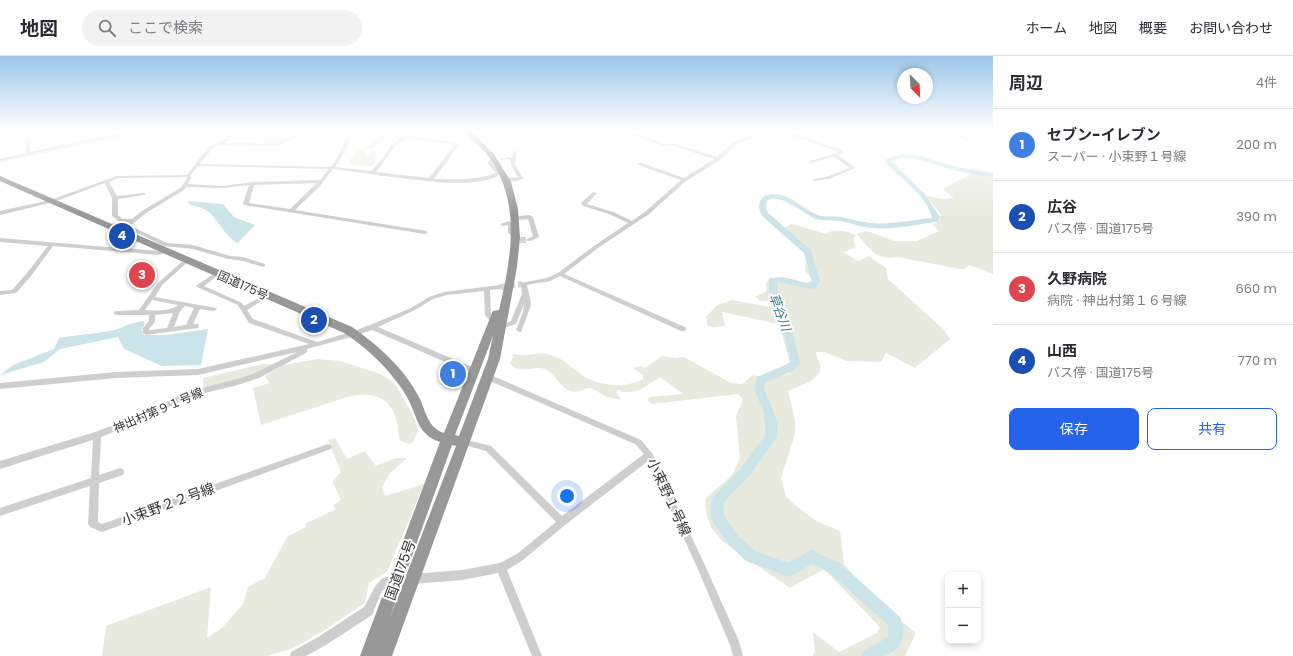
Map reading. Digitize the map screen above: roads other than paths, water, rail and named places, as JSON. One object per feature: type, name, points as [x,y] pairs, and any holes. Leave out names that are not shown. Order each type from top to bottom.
[{"type":"highway","name":"国道175号","points":[[368,656],[479,355],[497,323],[510,284],[516,245],[517,218],[503,176],[493,159]]},
{"type":"highway","name":"国道175号","points":[[0,178],[52,201],[123,228],[132,236],[353,334],[371,347],[402,381],[428,428],[439,436],[463,442]]},
{"type":"highway","name":"国道175号","points":[[384,656],[494,359],[497,323]]},
{"type":"street","points":[[123,228],[144,212],[182,189],[189,179],[188,176],[202,159]]},
{"type":"street","points":[[291,211],[333,168],[338,159]]},
{"type":"street","points":[[372,173],[385,159]]},
{"type":"street","points":[[430,180],[446,159]]},
{"type":"street","points":[[198,165],[333,168],[430,180],[470,181],[503,176],[521,178],[514,167],[514,161],[510,159]]},
{"type":"street","points":[[812,162],[822,159]]},
{"type":"street","points":[[815,180],[827,178],[853,168],[841,159]]},
{"type":"street","points":[[519,330],[526,311],[527,297],[523,284],[548,280],[560,274],[596,247],[652,209],[684,180],[718,160]]},
{"type":"street","points":[[492,161],[490,163],[503,176]]},
{"type":"street","points":[[640,164],[684,180]]},
{"type":"street","points":[[0,213],[52,201],[123,176],[188,176]]},
{"type":"street","points":[[185,185],[223,187],[252,183],[321,181]]},
{"type":"street","points":[[107,182],[115,198],[115,216],[120,220],[133,221]]},
{"type":"street","points":[[252,183],[246,204],[425,232]]},
{"type":"street","points":[[595,193],[584,203],[585,205],[611,213],[633,223]]},
{"type":"street","points":[[115,198],[144,194]]},
{"type":"street","points":[[517,218],[530,217],[536,237],[529,240]]},
{"type":"street","points":[[503,224],[509,223],[511,225],[511,240]]},
{"type":"street","points":[[123,228],[166,245],[193,247],[230,258],[243,259],[262,265]]},
{"type":"street","points":[[121,249],[132,236]]},
{"type":"street","points":[[0,240],[160,253],[167,251]]},
{"type":"street","points":[[0,293],[14,292],[36,267],[52,244]]},
{"type":"street","points":[[141,312],[160,284],[187,260]]},
{"type":"street","points":[[218,273],[200,286],[240,304],[251,321],[314,345]]},
{"type":"street","points":[[560,274],[683,329]]},
{"type":"street","points":[[0,386],[13,386],[116,375],[198,372],[314,345],[353,334],[372,327],[446,293],[500,287]]},
{"type":"street","points":[[486,289],[488,315],[497,323],[507,325],[514,322],[525,294]]},
{"type":"street","points":[[244,309],[268,295]]},
{"type":"street","points":[[150,298],[214,309]]},
{"type":"street","points":[[168,330],[177,310],[183,304]]},
{"type":"street","points":[[188,327],[198,306]]},
{"type":"street","points":[[117,313],[152,313],[177,310]]},
{"type":"street","points":[[152,313],[152,322],[146,328],[146,333],[196,326]]},
{"type":"street","points":[[372,327],[469,369]]},
{"type":"street","name":"神出村第９１号線","points":[[0,465],[97,435],[162,408],[190,394],[256,376],[314,345]]},
{"type":"street","name":"小束野１号線","points":[[493,380],[638,442],[649,455],[700,564],[736,645],[738,656]]},
{"type":"street","points":[[0,391],[13,386]]},
{"type":"street","name":"小束野２２号線","points":[[97,435],[93,524],[102,528],[328,447]]},
{"type":"street","points":[[463,442],[488,448],[562,522]]},
{"type":"street","points":[[412,579],[469,574],[501,568],[520,557],[562,522],[649,455]]},
{"type":"street","points":[[0,512],[120,472]]},
{"type":"street","points":[[501,568],[537,656]]},
{"type":"street","points":[[295,656],[322,641],[368,611],[379,588],[386,581],[396,580]]},
{"type":"street","points":[[370,606],[379,607],[383,614]]},
{"type":"water","points":[[187,202],[223,204],[234,217],[255,225],[238,243],[228,235],[209,212],[191,205]]},
{"type":"water","points":[[143,321],[145,323],[142,330],[144,335],[166,335],[208,329],[201,365],[162,366],[124,349],[118,337],[60,349],[44,362],[0,375],[13,365],[54,349],[59,338],[110,331]]},
{"type":"waterway","points":[[0,162],[14,159]]},
{"type":"waterway","name":"草谷川","points":[[869,656],[895,641],[895,622],[835,568],[811,557],[789,570],[751,556],[734,541],[718,518],[717,501],[745,472],[771,437],[771,422],[768,410],[759,389],[761,380],[789,368],[795,363],[789,336],[774,298],[772,286],[773,280],[778,279],[807,286],[812,286],[816,282],[808,252],[765,214],[762,204],[763,201],[770,196],[780,197],[821,218],[840,219],[872,226],[898,225],[935,220],[936,217],[927,202],[908,180],[888,162],[888,160],[890,159]]},
{"type":"waterway","name":"草谷川","points":[[923,159],[952,168],[993,175]]},
{"type":"tunnel","points":[[511,240],[529,240]]},
{"type":"tunnel","points":[[500,287],[522,284]]},
{"type":"place","name":"山西","points":[[122,236]]},
{"type":"place","name":"久野病院","points":[[142,275]]},
{"type":"place","name":"広谷","points":[[314,320]]},
{"type":"place","name":"セブン-イレブン","points":[[453,374]]}]
